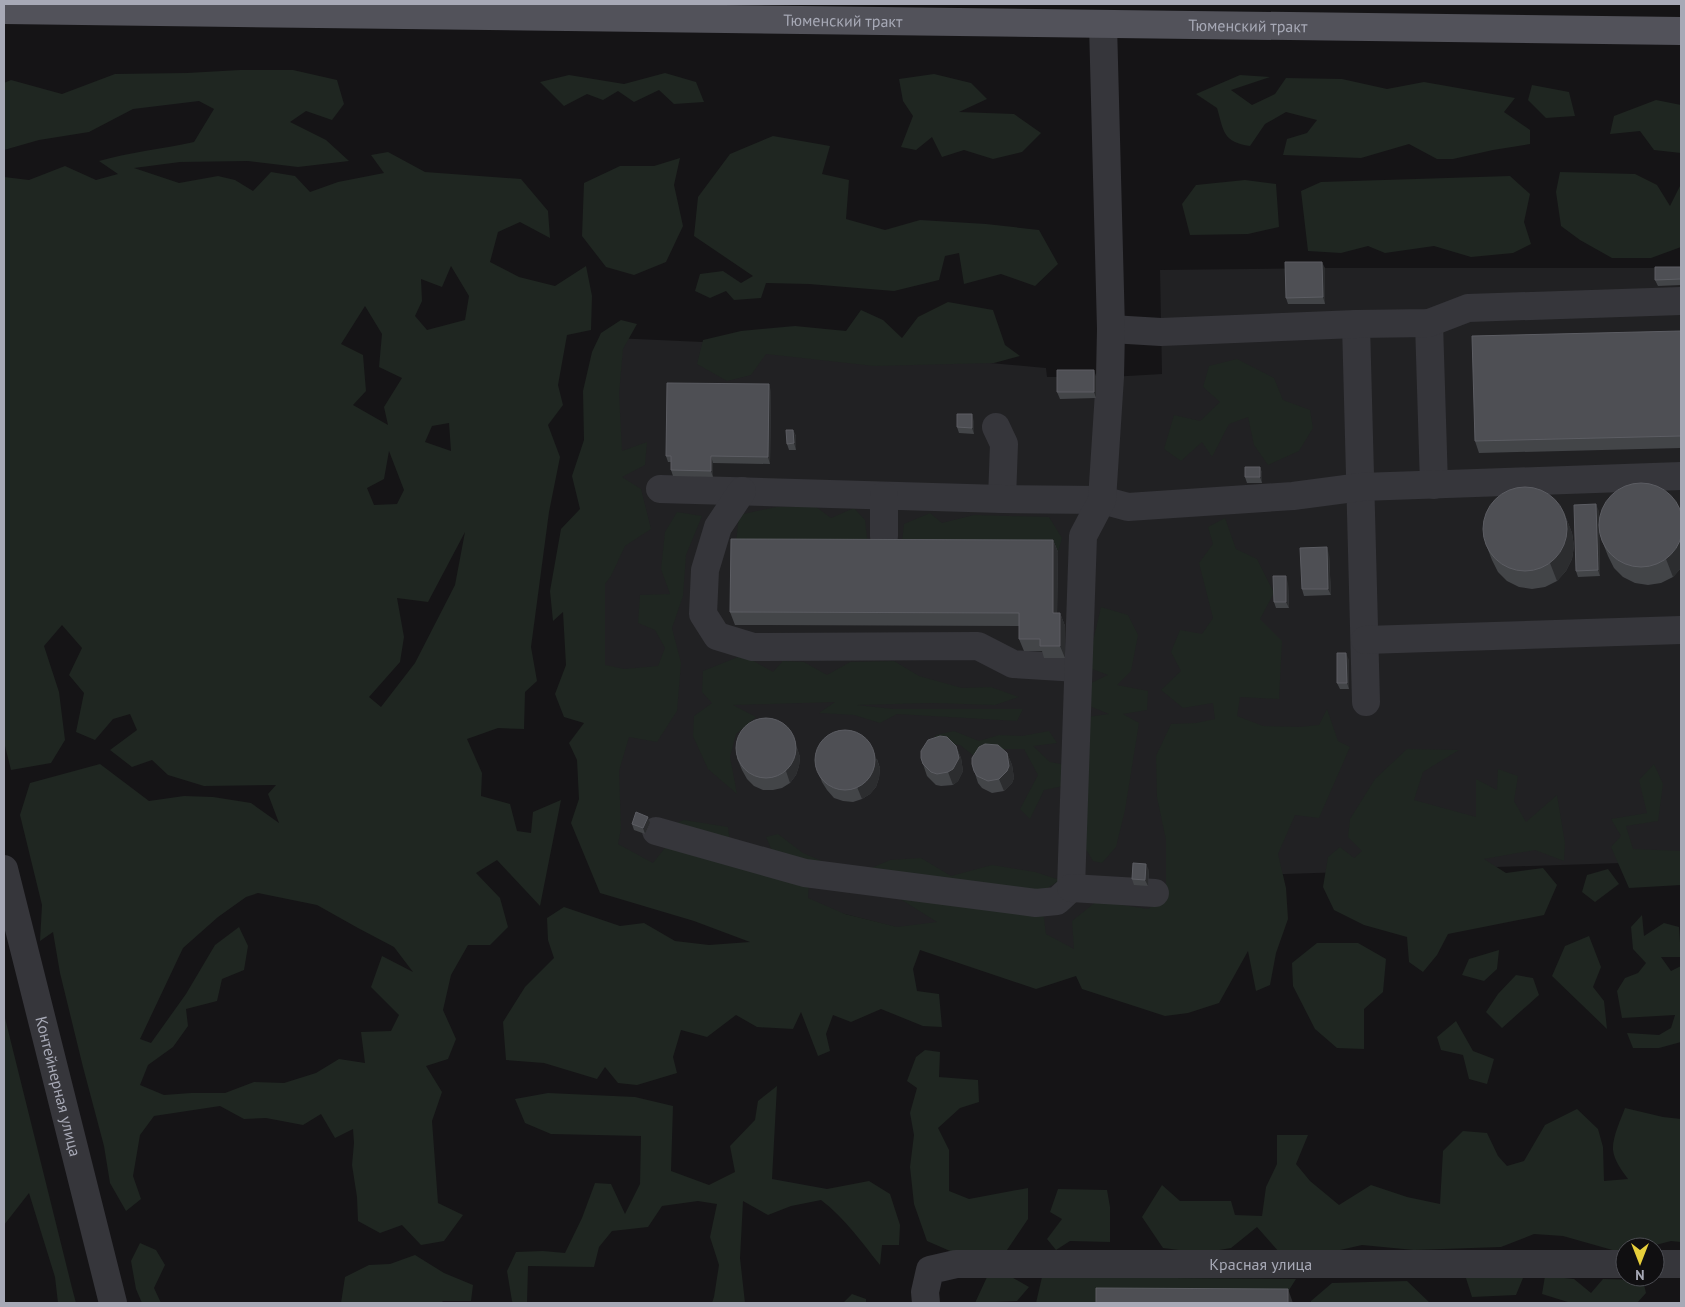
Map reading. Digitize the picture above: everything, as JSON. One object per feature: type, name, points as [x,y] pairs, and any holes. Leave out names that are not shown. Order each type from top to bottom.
[{"type":"main road","name":"Тюменский тракт","points":[[4,10],[1681,31]]},
{"type":"street","points":[[656,831],[805,873],[1036,903],[1057,901],[1071,888],[1083,536],[1102,500],[1110,377],[1111,329],[1103,24]]},
{"type":"street","points":[[1111,329],[1161,332],[1429,323],[1468,308],[1681,300]]},
{"type":"street","points":[[1429,323],[1434,485]]},
{"type":"street","points":[[1356,324],[1366,702]]},
{"type":"street","points":[[996,427],[1004,444],[1002,499]]},
{"type":"street","points":[[660,489],[1102,500],[1128,506],[1293,496],[1361,487],[1681,476]]},
{"type":"street","points":[[742,491],[718,527],[705,570],[704,614],[717,636],[753,647],[978,646],[1013,664],[1078,668]]},
{"type":"street","points":[[884,496],[884,536]]},
{"type":"street","points":[[1365,640],[1681,630]]},
{"type":"street","name":"Контейнерная улица","points":[[4,869],[113,1303]]},
{"type":"street","points":[[1071,888],[1155,894]]},
{"type":"street","name":"Красная улица","points":[[926,1303],[930,1270],[956,1264],[1615,1264]]},
{"type":"street","points":[[1665,1264],[1681,1264]]},
{"type":"shaded area","points":[[293,70],[337,80],[344,104],[332,120],[306,111],[290,122],[326,140],[349,161],[298,167],[248,161],[180,162],[134,168],[179,183],[218,176],[235,180],[253,191],[271,172],[295,176],[310,192],[338,182],[384,173],[371,155],[388,152],[425,172],[521,179],[548,211],[550,238],[520,222],[498,232],[490,262],[519,277],[555,286],[586,266],[592,296],[591,330],[567,335],[558,385],[563,405],[548,425],[560,457],[549,512],[531,647],[537,681],[525,692],[524,729],[498,728],[467,739],[482,773],[481,796],[510,804],[517,831],[531,833],[533,812],[561,800],[540,906],[497,860],[476,873],[500,898],[508,927],[490,945],[468,945],[451,975],[443,1010],[456,1039],[448,1059],[426,1066],[442,1092],[432,1121],[438,1203],[463,1215],[444,1241],[421,1245],[402,1225],[380,1233],[358,1221],[357,1197],[352,1165],[353,1129],[335,1138],[321,1114],[303,1125],[266,1118],[244,1119],[220,1106],[154,1116],[140,1135],[133,1176],[141,1199],[126,1211],[110,1183],[104,1146],[60,973],[53,932],[40,941],[42,905],[20,815],[30,783],[100,764],[149,801],[184,796],[213,797],[251,803],[279,823],[268,794],[276,785],[204,786],[168,775],[152,760],[132,767],[110,750],[137,730],[130,714],[113,719],[95,740],[76,732],[84,693],[69,675],[82,648],[62,625],[44,646],[59,692],[65,740],[51,763],[11,770],[4,742],[4,177],[29,180],[65,166],[96,180],[118,174],[99,161],[194,142],[214,109],[199,101],[133,109],[89,132],[39,140],[4,150],[4,83],[11,80],[62,94],[115,74]],"holes":[[[451,266],[469,296],[465,320],[427,330],[415,316],[422,301],[421,279],[442,287]],[[365,306],[382,334],[379,367],[402,378],[384,407],[388,425],[353,405],[366,391],[363,355],[341,344]],[[449,423],[451,451],[425,442],[432,426]],[[389,451],[404,490],[397,504],[374,505],[367,488],[384,479]],[[465,532],[455,585],[415,663],[381,707],[369,697],[400,662],[404,637],[397,598],[428,602]],[[258,893],[317,905],[394,947],[413,972],[382,956],[371,987],[399,1015],[391,1031],[361,1032],[365,1063],[339,1059],[316,1073],[284,1083],[254,1082],[225,1093],[164,1095],[140,1085],[148,1065],[173,1047],[188,1026],[186,1009],[217,1001],[222,979],[244,970],[248,946],[239,927],[215,945],[186,994],[151,1043],[140,1039],[183,948],[218,917],[246,897]]]},
{"type":"shaded area","points":[[665,73],[696,82],[704,102],[674,104],[659,90],[634,102],[618,91],[603,100],[587,94],[564,106],[540,82],[569,75],[624,84]]},
{"type":"shaded area","points":[[934,74],[971,83],[987,99],[959,112],[1014,114],[1041,133],[1022,152],[993,159],[964,150],[942,157],[932,137],[916,150],[901,147],[913,116],[903,101],[899,79]]},
{"type":"shaded area","points":[[1240,75],[1270,77],[1231,90],[1252,105],[1275,94],[1286,78],[1342,79],[1387,89],[1424,82],[1515,98],[1504,112],[1530,130],[1530,144],[1453,159],[1437,159],[1409,144],[1361,158],[1283,155],[1287,139],[1307,133],[1317,120],[1286,112],[1265,124],[1250,146],[1234,142],[1230,139],[1223,130],[1217,108],[1196,94]]},
{"type":"shaded area","points":[[1532,85],[1569,92],[1575,116],[1546,118],[1528,100]]},
{"type":"shaded area","points":[[1656,100],[1681,105],[1681,153],[1654,150],[1640,131],[1610,134],[1614,116]]},
{"type":"shaded area","points":[[773,136],[830,146],[822,174],[849,180],[846,219],[885,230],[920,220],[986,224],[1039,230],[1058,264],[1035,286],[1001,274],[964,284],[959,253],[945,256],[939,280],[894,291],[809,284],[766,283],[761,298],[734,300],[726,291],[710,298],[695,291],[700,274],[723,271],[741,283],[753,276],[694,236],[698,197],[730,154]]},
{"type":"shaded area","points":[[680,158],[674,185],[683,226],[666,262],[634,275],[606,267],[582,236],[584,183],[620,166],[654,166]]},
{"type":"shaded area","points":[[1560,172],[1635,174],[1657,185],[1670,206],[1681,184],[1681,247],[1651,258],[1612,258],[1580,240],[1561,226],[1556,192]]},
{"type":"shaded area","points":[[1510,176],[1530,194],[1524,222],[1531,244],[1513,253],[1471,257],[1434,246],[1385,253],[1368,246],[1341,253],[1308,251],[1301,191],[1321,182]]},
{"type":"shaded area","points":[[1245,180],[1276,184],[1279,227],[1248,234],[1190,235],[1182,204],[1196,185]]},
{"type":"shaded area","points":[[1681,268],[1681,861],[1226,876],[1108,982],[592,849],[614,338],[813,347],[1046,368],[1047,377],[1110,377],[1162,374],[1160,270]]},
{"type":"shaded area","points":[[948,302],[993,310],[1005,345],[1020,356],[994,363],[874,366],[766,354],[751,375],[727,381],[697,364],[703,340],[741,331],[795,326],[846,331],[861,310],[883,320],[902,338],[918,317]]},
{"type":"shaded area","points":[[621,320],[637,324],[623,349],[619,394],[622,451],[647,442],[645,465],[622,477],[641,489],[651,529],[625,546],[611,576],[605,584],[605,665],[624,669],[658,666],[665,648],[655,630],[638,623],[640,595],[670,594],[661,569],[665,532],[677,512],[702,516],[686,555],[683,596],[672,628],[681,663],[677,711],[657,742],[629,737],[619,771],[621,829],[618,844],[653,863],[668,844],[809,882],[808,898],[845,914],[897,927],[937,922],[881,887],[1043,911],[1046,934],[1074,949],[1072,921],[1097,901],[1148,909],[1166,897],[1166,840],[1157,797],[1156,756],[1171,724],[1196,723],[1215,719],[1213,703],[1183,708],[1161,690],[1181,671],[1171,652],[1180,630],[1202,634],[1213,618],[1199,563],[1213,544],[1208,527],[1225,518],[1236,549],[1257,559],[1274,593],[1260,619],[1282,641],[1279,699],[1240,697],[1237,716],[1263,726],[1300,727],[1319,725],[1327,709],[1338,741],[1350,747],[1319,818],[1295,815],[1278,854],[1286,888],[1288,919],[1276,953],[1270,985],[1256,991],[1248,951],[1219,1003],[1188,1013],[1165,1016],[1082,989],[1076,976],[1036,989],[920,950],[913,969],[917,991],[939,994],[942,1027],[923,1026],[881,1009],[851,1022],[833,1015],[826,1034],[830,1051],[818,1056],[801,1012],[793,1029],[757,1027],[736,1015],[707,1037],[681,1030],[673,1057],[677,1073],[637,1085],[618,1083],[605,1067],[597,1079],[544,1063],[506,1060],[503,1022],[525,987],[554,958],[548,940],[547,918],[564,907],[620,926],[644,923],[675,941],[709,945],[750,942],[694,921],[600,893],[571,823],[579,799],[577,760],[569,743],[584,723],[564,717],[555,694],[566,665],[563,612],[553,621],[550,591],[561,529],[580,509],[572,476],[584,440],[583,391],[592,352],[601,333]]},
{"type":"shaded area","points":[[1237,359],[1274,378],[1283,400],[1310,410],[1313,428],[1299,451],[1268,465],[1254,445],[1248,417],[1229,424],[1212,457],[1202,442],[1181,461],[1164,449],[1174,415],[1200,421],[1220,402],[1203,387],[1209,366]]},
{"type":"shaded area","points":[[815,506],[831,518],[854,508],[865,520],[867,539],[735,551],[739,515],[776,507]]},
{"type":"shaded area","points":[[930,513],[942,523],[974,515],[1049,517],[1062,538],[1058,552],[901,551],[904,524]]},
{"type":"shaded area","points":[[1101,607],[1128,615],[1138,635],[1131,671],[1117,685],[1148,691],[1147,710],[1123,714],[1139,723],[1125,810],[1116,847],[1102,863],[1093,861],[1080,839],[1087,717],[1109,714],[1087,705],[1091,683],[1108,675],[1087,667]]},
{"type":"shaded area","points":[[743,655],[773,672],[783,661],[804,662],[827,675],[850,662],[894,661],[919,676],[962,688],[991,687],[1019,697],[995,705],[932,703],[857,705],[893,709],[1023,709],[1017,721],[897,714],[880,723],[854,715],[819,713],[835,702],[733,705],[756,717],[736,734],[730,757],[737,794],[708,769],[693,736],[694,716],[712,703],[702,692],[703,671]]},
{"type":"shaded area","points":[[954,731],[979,741],[999,735],[1022,736],[1049,731],[1057,743],[1033,746],[1050,762],[1066,765],[1063,786],[1044,790],[1030,819],[1020,809],[1038,775],[1024,749],[997,749],[974,756],[960,745],[931,742],[936,735]]},
{"type":"shaded area","points":[[1407,749],[1459,750],[1423,772],[1414,800],[1476,817],[1476,779],[1497,790],[1498,769],[1518,776],[1514,801],[1526,822],[1557,795],[1565,843],[1564,861],[1535,850],[1484,859],[1506,873],[1543,868],[1557,885],[1544,915],[1448,934],[1437,955],[1423,972],[1409,962],[1407,937],[1364,925],[1334,910],[1323,887],[1328,857],[1340,847],[1354,858],[1362,851],[1348,837],[1350,819],[1375,779]]},
{"type":"shaded area","points":[[1654,764],[1663,784],[1658,821],[1626,826],[1633,849],[1681,851],[1681,885],[1629,888],[1611,847],[1621,836],[1611,819],[1647,813],[1639,780]]},
{"type":"shaded area","points":[[684,820],[728,827],[730,842],[672,825]]},
{"type":"shaded area","points":[[778,834],[803,853],[831,865],[773,853],[766,837]]},
{"type":"shaded area","points":[[921,858],[951,876],[992,865],[1035,872],[1060,880],[1038,894],[864,871],[890,860]]},
{"type":"shaded area","points":[[1608,869],[1619,884],[1595,902],[1582,892],[1587,875]]},
{"type":"shaded area","points":[[1642,915],[1644,936],[1664,923],[1679,927],[1681,957],[1661,957],[1671,971],[1681,966],[1681,1042],[1659,1048],[1633,1048],[1627,1033],[1659,1035],[1671,1028],[1675,1015],[1622,1018],[1617,991],[1625,978],[1638,973],[1646,963],[1633,949],[1631,927]]},
{"type":"shaded area","points":[[1589,936],[1601,967],[1593,987],[1604,1001],[1607,1029],[1552,976],[1565,946]]},
{"type":"shaded area","points":[[1317,943],[1358,943],[1386,959],[1383,992],[1364,1009],[1364,1049],[1337,1048],[1315,1029],[1293,986],[1292,963]]},
{"type":"shaded area","points":[[1499,950],[1497,969],[1484,981],[1462,975],[1469,959]]},
{"type":"shaded area","points":[[1516,975],[1533,978],[1539,995],[1502,1028],[1486,1012],[1498,994]]},
{"type":"shaded area","points":[[4,1014],[76,1303],[58,1303],[55,1277],[29,1193],[4,1225]]},
{"type":"shaded area","points":[[1456,1021],[1473,1051],[1494,1059],[1487,1084],[1469,1079],[1463,1055],[1441,1050],[1437,1037]]},
{"type":"shaded area","points":[[925,1050],[940,1052],[939,1077],[978,1080],[979,1102],[960,1108],[938,1128],[949,1150],[949,1191],[969,1199],[1028,1188],[1028,1219],[1007,1250],[957,1254],[927,1241],[914,1204],[910,1167],[914,1135],[910,1113],[917,1088],[907,1081],[916,1057]]},
{"type":"shaded area","points":[[777,1086],[772,1179],[827,1189],[869,1181],[890,1194],[900,1225],[899,1245],[882,1245],[880,1265],[845,1223],[821,1200],[791,1206],[768,1215],[743,1201],[740,1258],[745,1303],[712,1303],[719,1265],[710,1237],[717,1204],[698,1201],[662,1206],[648,1227],[612,1231],[599,1247],[594,1267],[528,1266],[527,1303],[513,1303],[507,1271],[516,1252],[543,1251],[565,1253],[582,1218],[595,1183],[611,1184],[625,1214],[640,1184],[641,1136],[551,1134],[525,1123],[515,1099],[548,1093],[635,1097],[673,1106],[671,1171],[709,1185],[735,1172],[730,1146],[755,1120],[758,1101]]},
{"type":"shaded area","points":[[1625,1108],[1663,1117],[1681,1119],[1681,1242],[1665,1243],[1665,1237],[1615,1237],[1615,1251],[1563,1236],[1534,1234],[1501,1247],[1414,1250],[1362,1245],[1327,1253],[1279,1252],[1257,1227],[1231,1248],[1202,1253],[1163,1248],[1142,1217],[1162,1185],[1180,1201],[1231,1201],[1235,1215],[1262,1216],[1266,1187],[1277,1164],[1277,1135],[1308,1135],[1296,1164],[1310,1181],[1339,1205],[1371,1185],[1407,1197],[1440,1204],[1443,1151],[1463,1131],[1487,1133],[1498,1156],[1507,1166],[1524,1161],[1545,1125],[1577,1109],[1598,1129],[1603,1147],[1604,1181],[1628,1179],[1614,1154],[1615,1134]]},
{"type":"shaded area","points":[[1058,1189],[1107,1190],[1110,1207],[1110,1242],[1070,1241],[1056,1250],[1047,1239],[1062,1219],[1050,1212]]},
{"type":"shaded area","points":[[140,1243],[156,1250],[165,1265],[154,1288],[161,1303],[142,1303],[136,1289],[131,1261]]},
{"type":"shaded area","points":[[415,1255],[444,1273],[473,1285],[471,1301],[443,1301],[441,1303],[341,1303],[345,1277],[369,1265],[390,1264]]},
{"type":"shaded area","points":[[1497,1273],[1523,1278],[1516,1295],[1472,1297],[1465,1275]]},
{"type":"shaded area","points":[[1008,1275],[1029,1287],[1017,1301],[975,1303],[987,1277]]},
{"type":"shaded area","points":[[1545,1276],[1574,1279],[1591,1293],[1603,1279],[1615,1279],[1615,1287],[1645,1287],[1646,1293],[1637,1303],[1571,1303],[1542,1294]]},
{"type":"shaded area","points":[[1042,1277],[1296,1279],[1289,1290],[1265,1289],[1178,1303],[1036,1303]]},
{"type":"shaded area","points":[[1407,1281],[1430,1303],[1311,1303],[1332,1283]]},
{"type":"shaded area","points":[[852,1294],[866,1299],[866,1303],[843,1303]]},
{"type":"building","points":[[1285,262],[1322,262],[1323,297],[1286,298]]},
{"type":"building","points":[[1655,267],[1681,267],[1681,279],[1655,280]]},
{"type":"building","points":[[1681,331],[1681,436],[1475,441],[1472,336]]},
{"type":"building","points":[[1057,370],[1094,370],[1094,392],[1057,392]]},
{"type":"building","points":[[667,383],[769,384],[768,457],[711,456],[711,471],[671,470],[671,456],[666,456]]},
{"type":"building","points":[[957,414],[972,414],[972,428],[957,427]]},
{"type":"building","points":[[786,430],[793,430],[794,443],[787,444]]},
{"type":"building","points":[[1245,467],[1260,467],[1260,477],[1245,477]]},
{"type":"building","points":[[1641,483],[1664,490],[1676,502],[1683,525],[1676,548],[1664,560],[1641,567],[1618,560],[1606,548],[1599,525],[1606,502],[1618,490]]},
{"type":"building","points":[[1525,487],[1541,490],[1560,506],[1564,513],[1567,529],[1564,545],[1548,564],[1541,568],[1525,571],[1509,568],[1490,552],[1486,545],[1483,529],[1486,513],[1502,494],[1509,490]]},
{"type":"building","points":[[1596,504],[1598,570],[1576,571],[1574,505]]},
{"type":"building","points":[[731,539],[1053,540],[1053,613],[1060,613],[1060,646],[1040,646],[1040,639],[1019,639],[1019,613],[730,612]]},
{"type":"building","points":[[1327,547],[1328,589],[1302,589],[1300,548]]},
{"type":"building","points":[[1273,576],[1286,576],[1286,602],[1274,602]]},
{"type":"building","points":[[1337,653],[1346,653],[1347,683],[1337,683]]},
{"type":"building","points":[[766,718],[782,723],[787,727],[791,732],[796,748],[791,764],[787,769],[782,773],[766,778],[750,773],[745,769],[741,764],[736,748],[741,732],[745,727],[750,723]]},
{"type":"building","points":[[845,730],[861,735],[866,739],[870,744],[875,760],[870,776],[866,781],[861,785],[845,790],[829,785],[824,781],[820,776],[815,760],[820,744],[824,739],[829,735]]},
{"type":"building","points":[[940,736],[947,737],[956,746],[959,758],[953,769],[937,774],[931,772],[923,764],[921,751],[928,740]]},
{"type":"building","points":[[985,744],[998,745],[1007,753],[1009,766],[999,779],[988,781],[977,776],[974,771],[972,758],[979,747]]},
{"type":"building","points":[[636,812],[648,817],[643,828],[632,824]]},
{"type":"building","points":[[1133,863],[1146,864],[1145,880],[1132,879]]},
{"type":"building","points":[[1096,1288],[1288,1289],[1288,1303],[1096,1303]]}]
